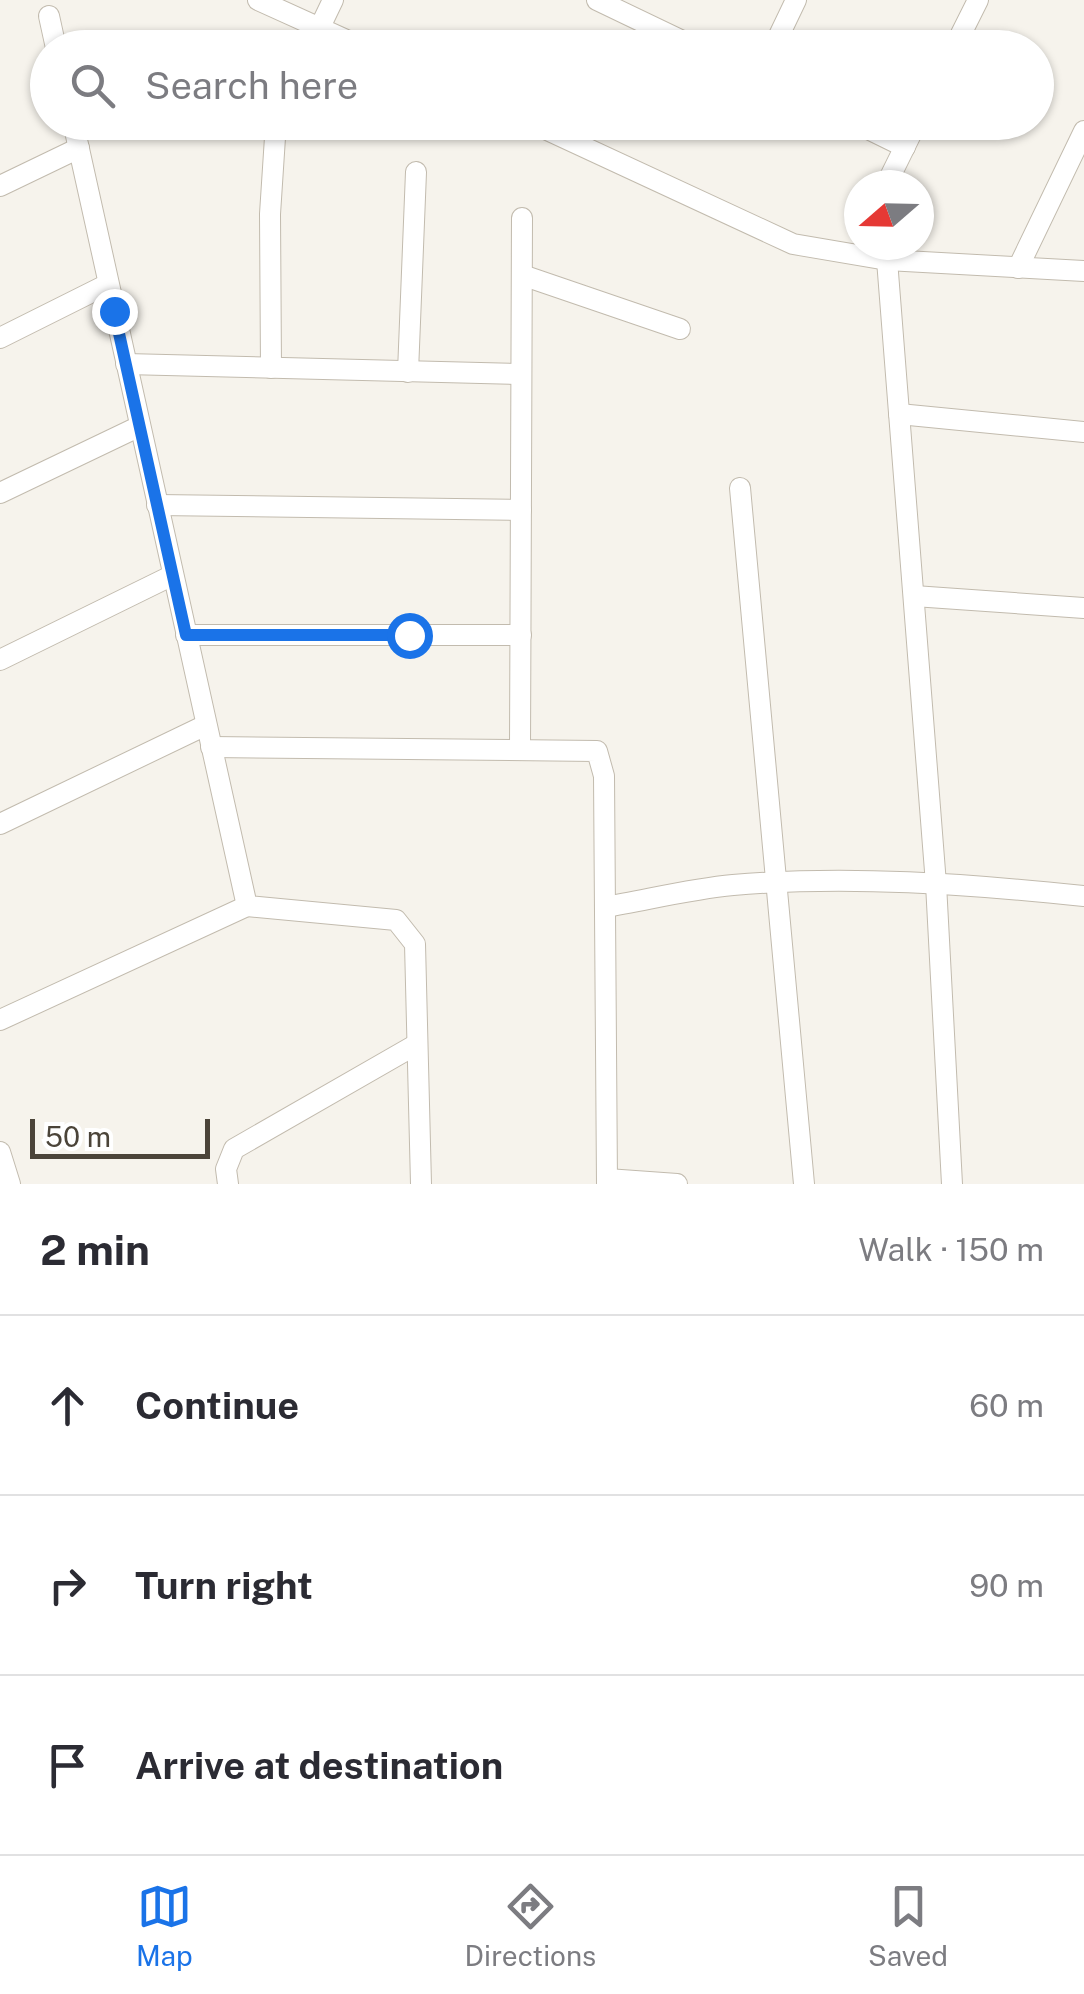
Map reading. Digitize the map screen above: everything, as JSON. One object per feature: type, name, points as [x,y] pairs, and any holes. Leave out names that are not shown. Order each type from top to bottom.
[{"type":"street","points":[[258,0],[325,30]]},
{"type":"street","points":[[321,28],[333,0]]},
{"type":"street","points":[[597,0],[626,6],[667,30]]},
{"type":"street","points":[[782,30],[796,0]]},
{"type":"street","points":[[963,30],[978,0]]},
{"type":"street","points":[[50,16],[53,30]]},
{"type":"street","points":[[1018,268],[1084,131]]},
{"type":"street","points":[[76,140],[247,906]]},
{"type":"street","points":[[271,368],[270,214],[275,140]]},
{"type":"street","points":[[569,140],[793,244],[844,247]]},
{"type":"street","points":[[891,140],[905,147]]},
{"type":"street","points":[[894,170],[908,140]]},
{"type":"street","points":[[0,186],[78,148]]},
{"type":"street","points":[[408,372],[416,172]]},
{"type":"street","points":[[520,748],[522,218]]},
{"type":"street","points":[[952,1184],[936,884],[887,260],[1084,272]]},
{"type":"street","points":[[522,275],[680,329]]},
{"type":"street","points":[[0,338],[108,284]]},
{"type":"street","points":[[126,364],[521,374]]},
{"type":"street","points":[[899,414],[1084,432]]},
{"type":"street","points":[[0,493],[140,426]]},
{"type":"street","points":[[740,488],[804,1184]]},
{"type":"street","points":[[157,505],[521,510]]},
{"type":"street","points":[[0,660],[173,576]]},
{"type":"street","points":[[914,596],[1084,608]]},
{"type":"street","points":[[186,635],[521,635]]},
{"type":"street","points":[[0,824],[206,725]]},
{"type":"street","points":[[211,747],[598,751],[604,776],[607,1181],[677,1184]]},
{"type":"street","points":[[605,908],[730,885],[776,883],[936,884],[1084,896]]},
{"type":"street","points":[[0,1020],[247,906],[396,920],[415,944],[421,1184]]},
{"type":"street","points":[[228,1184],[226,1169],[234,1150],[418,1044]]},
{"type":"street","points":[[0,1152],[10,1184]]},
{"type":"route","points":[[114,311],[186,635],[409,635]]}]
